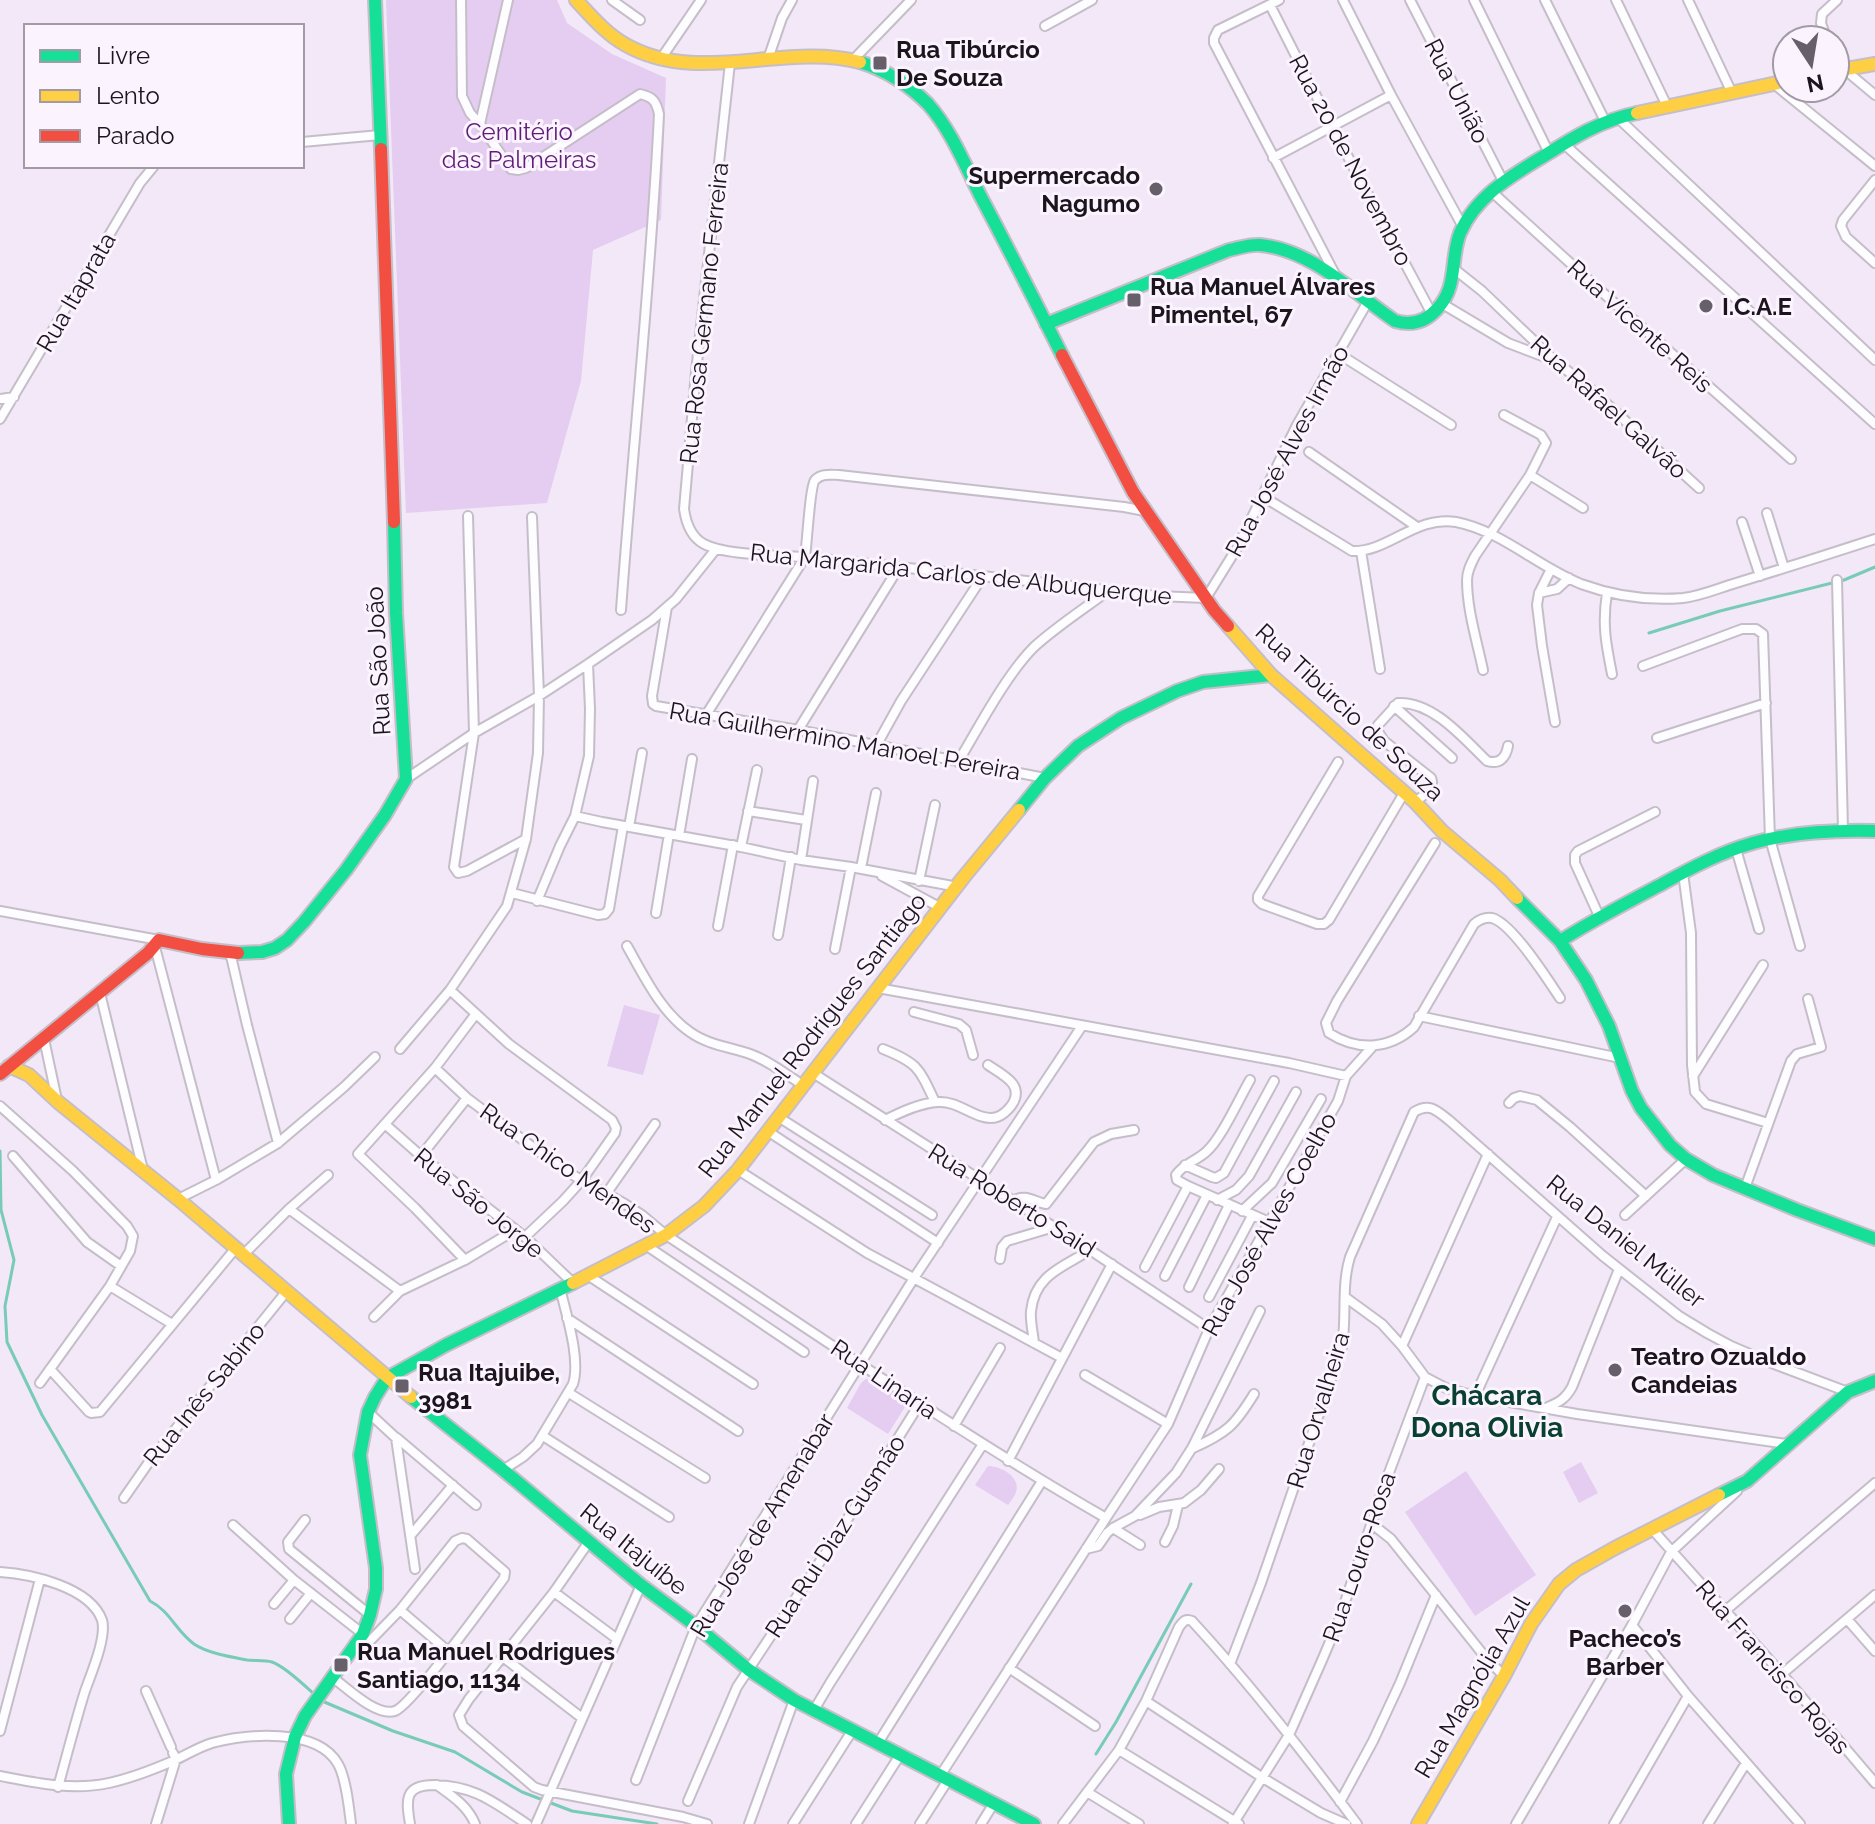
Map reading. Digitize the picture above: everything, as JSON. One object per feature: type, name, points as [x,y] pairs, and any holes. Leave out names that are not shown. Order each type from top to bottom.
[{"type":"main road","name":"Rua São João","points":[[375,0],[396,613],[406,779]]},
{"type":"main road","name":"Rua Tibúrcio de Souza","points":[[576,0],[606,31],[627,46],[660,60],[696,65],[829,57],[853,60],[876,66],[921,97],[943,124],[1133,492],[1214,610],[1271,675],[1500,880],[1560,941],[1586,980],[1609,1026],[1641,1108],[1670,1145],[1713,1175],[1875,1239]]},
{"type":"main road","points":[[1851,68],[1875,64]]},
{"type":"main road","points":[[1046,324],[1229,250],[1260,245],[1290,253],[1319,268],[1401,324],[1416,324],[1432,314],[1452,283],[1455,250],[1471,213],[1503,181],[1611,119],[1771,84]]},
{"type":"main road","name":"Rua Manuel Rodrigues Santiago","points":[[387,1378],[446,1345],[647,1246],[704,1206],[769,1132],[878,988],[1045,778],[1078,746],[1121,718],[1177,691],[1203,682],[1271,675]]},
{"type":"main road","points":[[5,1070],[157,943],[230,952],[265,951],[284,944],[380,823],[406,779]]},
{"type":"main road","points":[[1560,941],[1599,916],[1736,849],[1770,839],[1843,830],[1875,831]]},
{"type":"main road","points":[[25,1053],[29,1075]]},
{"type":"main road","name":"Rua Itajuíbe","points":[[5,1070],[29,1075],[387,1378],[749,1670],[794,1700],[1034,1824]]},
{"type":"main road","points":[[289,1824],[286,1774],[295,1737],[305,1716],[360,1639],[376,1589],[376,1568],[360,1455],[368,1412],[387,1378]]},
{"type":"main road","points":[[1848,1392],[1875,1381]]},
{"type":"main road","name":"Rua Magnólia Azul","points":[[1418,1824],[1531,1624],[1559,1584],[1576,1570],[1747,1481],[1848,1392]]},
{"type":"street","points":[[461,0],[462,96],[470,113],[511,169],[526,168],[640,94],[656,102],[659,114],[653,229],[621,610]]},
{"type":"street","points":[[480,124],[508,0]]},
{"type":"street","points":[[612,0],[640,20]]},
{"type":"street","points":[[660,60],[701,0]]},
{"type":"street","points":[[768,59],[782,18],[792,0]]},
{"type":"street","points":[[853,60],[911,0]]},
{"type":"street","points":[[1045,26],[1092,0]]},
{"type":"street","points":[[1343,0],[1463,227]]},
{"type":"street","name":"Rua União","points":[[1410,0],[1503,181]]},
{"type":"street","points":[[1474,0],[1549,153]]},
{"type":"street","points":[[1545,0],[1611,119],[1875,360]]},
{"type":"street","points":[[1616,0],[1667,106]]},
{"type":"street","points":[[1688,0],[1732,93]]},
{"type":"street","points":[[1821,24],[1822,14],[1837,0]]},
{"type":"street","points":[[1275,2],[1218,30],[1214,43],[1338,280]]},
{"type":"street","name":"Rua 20 de Novembro","points":[[1275,2],[1332,127],[1432,314]]},
{"type":"street","name":"Rua Rosa Germano Ferreira","points":[[716,549],[693,535],[684,509],[730,63]]},
{"type":"street","points":[[1851,78],[1875,95]]},
{"type":"street","points":[[1273,158],[1391,95]]},
{"type":"street","points":[[1806,104],[1875,166]]},
{"type":"street","points":[[304,142],[380,135]]},
{"type":"street","points":[[1564,144],[1871,421]]},
{"type":"street","name":"Rua Itaprata","points":[[0,419],[140,183],[152,168]]},
{"type":"street","points":[[1875,180],[1841,226],[1846,237],[1875,263]]},
{"type":"street","name":"Rua Vicente Reis","points":[[1491,191],[1791,459]]},
{"type":"street","name":"Rua Rafael Galvão","points":[[1453,268],[1699,488]]},
{"type":"street","name":"Rua José Alves Irmão","points":[[1206,598],[1237,548],[1297,425],[1367,303]]},
{"type":"street","points":[[1441,303],[1508,343],[1556,362]]},
{"type":"street","name":"Rua Rafael Galvão","points":[[1508,343],[1519,325]]},
{"type":"street","points":[[1339,354],[1451,425]]},
{"type":"street","points":[[0,399],[14,397]]},
{"type":"street","points":[[1483,670],[1467,580],[1468,570],[1530,475],[1546,443],[1541,435],[1504,415]]},
{"type":"street","points":[[1309,452],[1417,527]]},
{"type":"street","points":[[706,715],[805,557],[812,486],[817,477],[825,474],[1145,511]]},
{"type":"street","points":[[1530,475],[1583,508]]},
{"type":"street","points":[[1262,496],[1352,551],[1361,551],[1417,527],[1444,521],[1457,522],[1491,535],[1569,578],[1607,593],[1631,597],[1685,598],[1875,539]]},
{"type":"street","points":[[1767,513],[1784,568]]},
{"type":"street","points":[[468,516],[474,733],[454,867],[458,873],[467,871],[526,839]]},
{"type":"street","points":[[400,1049],[450,990],[500,918],[512,893],[526,839],[538,753],[539,696],[532,517]]},
{"type":"street","points":[[1742,522],[1760,576]]},
{"type":"street","points":[[406,779],[474,733],[588,664],[667,607],[716,549]]},
{"type":"street","name":"Rua Margarida Carlos de Albuquerque","points":[[716,549],[1157,596],[1206,598]]},
{"type":"street","points":[[1361,551],[1380,669]]},
{"type":"street","points":[[798,730],[899,567]]},
{"type":"street","points":[[1551,569],[1539,593],[1537,605],[1555,722]]},
{"type":"street","points":[[876,746],[901,701],[983,576]]},
{"type":"street","points":[[1539,593],[1557,589],[1569,578]]},
{"type":"street","points":[[1837,580],[1843,830]]},
{"type":"street","points":[[958,762],[1032,650],[1052,631],[1109,590]]},
{"type":"street","points":[[1607,593],[1603,616],[1612,674]]},
{"type":"street","name":"Rua Guilhermino Manoel Pereira","points":[[667,607],[652,696],[656,706],[1045,778]]},
{"type":"street","points":[[1643,666],[1742,629],[1761,631],[1764,638],[1770,839],[1800,946]]},
{"type":"street","points":[[537,901],[575,816],[590,747],[588,664]]},
{"type":"street","points":[[1415,802],[1433,786],[1433,782],[1379,735],[1378,725],[1394,706],[1403,702],[1414,704],[1436,715],[1454,728],[1487,761],[1501,761],[1508,746]]},
{"type":"street","points":[[1657,738],[1766,703]]},
{"type":"street","points":[[1394,706],[1452,758]]},
{"type":"street","points":[[512,893],[598,915],[607,912],[642,753]]},
{"type":"street","points":[[679,836],[692,759]]},
{"type":"street","points":[[1338,762],[1258,896],[1262,904],[1324,924],[1404,793]]},
{"type":"street","points":[[718,926],[757,770]]},
{"type":"street","points":[[801,860],[813,781]]},
{"type":"street","points":[[835,949],[876,793]]},
{"type":"street","points":[[919,881],[935,805]]},
{"type":"street","points":[[748,811],[806,820]]},
{"type":"street","points":[[1599,916],[1575,863],[1575,855],[1655,812]]},
{"type":"street","points":[[575,816],[958,887]]},
{"type":"street","points":[[656,913],[669,834]]},
{"type":"street","points":[[1435,843],[1337,1001],[1326,1023],[1329,1033],[1353,1043],[1373,1046],[1395,1041],[1414,1027],[1474,924],[1486,917],[1498,920],[1512,935],[1560,998]]},
{"type":"street","points":[[1736,849],[1759,929]]},
{"type":"street","points":[[778,935],[791,857]]},
{"type":"street","points":[[872,871],[941,908]]},
{"type":"street","points":[[1683,873],[1691,933],[1690,1002],[1695,1092],[1706,1104],[1768,1123]]},
{"type":"street","points":[[0,911],[157,943],[216,1180]]},
{"type":"street","points":[[627,946],[655,995],[689,1032],[766,1061],[804,1086]]},
{"type":"street","points":[[230,952],[278,1143]]},
{"type":"street","points":[[1692,1078],[1763,965]]},
{"type":"street","points":[[878,988],[1346,1076],[1373,1046]]},
{"type":"street","points":[[450,990],[509,1044],[612,1120],[616,1128],[582,1180],[525,1237]]},
{"type":"street","points":[[100,993],[143,1170]]},
{"type":"street","points":[[1745,1188],[1793,1057],[1821,1047],[1808,999]]},
{"type":"street","points":[[959,1024],[964,1004]]},
{"type":"street","points":[[914,1012],[959,1024],[966,1030],[973,1055]]},
{"type":"street","points":[[465,1260],[358,1154],[435,1068],[475,1015]]},
{"type":"street","points":[[1419,1016],[1620,1058]]},
{"type":"street","name":"Rua José de Amenabar","points":[[636,1780],[696,1626],[914,1278],[1082,1026]]},
{"type":"street","points":[[44,1039],[58,1102]]},
{"type":"street","points":[[883,1049],[915,1064],[935,1102]]},
{"type":"street","points":[[178,1199],[278,1143],[375,1057]]},
{"type":"street","points":[[885,1120],[935,1102],[950,1103],[984,1118],[1005,1113],[1013,1102],[1016,1088],[1014,1083],[988,1065]]},
{"type":"street","name":"Rua Chico Mendes","points":[[435,1068],[467,1098],[527,1143],[642,1215],[666,1235]]},
{"type":"street","name":"Rua Roberto Said","points":[[813,1073],[1209,1329]]},
{"type":"street","name":"Rua José Alves Coelho","points":[[920,1824],[1009,1668],[1168,1424],[1209,1329],[1338,1101],[1346,1076]]},
{"type":"street","points":[[1250,1080],[1214,1143],[1176,1172],[1176,1178],[1269,1222]]},
{"type":"street","points":[[1185,1165],[1216,1178],[1224,1173],[1274,1081]]},
{"type":"street","points":[[1217,1200],[1236,1190],[1249,1176],[1296,1092]]},
{"type":"street","points":[[1509,1103],[1520,1096],[1537,1100],[1646,1196]]},
{"type":"street","points":[[421,1156],[467,1098]]},
{"type":"street","points":[[1242,1211],[1272,1183],[1321,1099]]},
{"type":"street","points":[[0,1106],[73,1171],[132,1232],[132,1246],[110,1286],[40,1383]]},
{"type":"street","name":"Rua Daniel Müller","points":[[1414,1112],[1425,1107],[1432,1108],[1450,1121],[1557,1217],[1679,1316],[1766,1361],[1848,1392]]},
{"type":"street","name":"Rua Orvalheira","points":[[1230,1664],[1342,1347],[1345,1272],[1350,1257],[1414,1112]]},
{"type":"street","points":[[780,1118],[932,1215]]},
{"type":"street","points":[[606,1194],[655,1124]]},
{"type":"street","name":"Rua São Jorge","points":[[386,1125],[525,1237],[566,1285]]},
{"type":"street","points":[[1013,1201],[1025,1197],[1046,1204],[1094,1142],[1111,1134],[1134,1130]]},
{"type":"street","points":[[769,1132],[938,1243]]},
{"type":"street","points":[[1402,1346],[1488,1154]]},
{"type":"street","points":[[13,1156],[87,1242],[121,1266]]},
{"type":"street","points":[[1625,1215],[1686,1159]]},
{"type":"street","points":[[738,1170],[867,1253],[1062,1358]]},
{"type":"street","points":[[50,1369],[89,1412],[97,1413],[172,1324],[239,1252],[328,1175]]},
{"type":"street","points":[[1145,1267],[1188,1186]]},
{"type":"street","points":[[1165,1276],[1207,1195]]},
{"type":"street","points":[[1189,1287],[1229,1205]]},
{"type":"street","points":[[289,1209],[400,1291]]},
{"type":"street","points":[[1209,1297],[1252,1216]]},
{"type":"street","points":[[1475,1396],[1557,1217]]},
{"type":"street","points":[[1000,1259],[1002,1247],[1007,1241],[1054,1227]]},
{"type":"street","points":[[374,1317],[400,1291],[465,1260],[515,1230]]},
{"type":"street","name":"Rua Linaria","points":[[666,1235],[1008,1461],[1106,1518]]},
{"type":"street","points":[[647,1246],[804,1352]]},
{"type":"street","points":[[1034,1343],[1031,1312],[1036,1291],[1049,1273],[1090,1250]]},
{"type":"street","points":[[1008,1461],[1112,1264]]},
{"type":"street","points":[[1547,1407],[1560,1402],[1572,1387],[1619,1269]]},
{"type":"street","points":[[589,1276],[753,1384]]},
{"type":"street","points":[[503,1470],[529,1452],[543,1436],[576,1377],[567,1318],[566,1285]]},
{"type":"street","points":[[110,1286],[172,1324]]},
{"type":"street","name":"Rua Inês Sabino","points":[[124,1498],[149,1462],[286,1292]]},
{"type":"street","points":[[1345,1297],[1382,1324],[1425,1377],[1446,1388],[1577,1414],[1787,1444]]},
{"type":"street","points":[[1135,1516],[1167,1483],[1192,1448],[1260,1311]]},
{"type":"street","points":[[567,1318],[738,1431]]},
{"type":"street","points":[[954,1426],[1000,1348]]},
{"type":"street","points":[[1085,1375],[1168,1424]]},
{"type":"street","name":"Rua Louro-Rosa","points":[[1236,1823],[1289,1735],[1334,1633],[1425,1377]]},
{"type":"street","points":[[569,1393],[705,1478]]},
{"type":"street","points":[[1192,1448],[1228,1429],[1240,1417],[1254,1394]]},
{"type":"street","name":"Rua Rui Diaz Gusmão","points":[[688,1801],[737,1687],[920,1403]]},
{"type":"street","points":[[368,1412],[476,1505]]},
{"type":"street","points":[[543,1436],[669,1517]]},
{"type":"street","points":[[396,1438],[415,1569]]},
{"type":"street","points":[[814,1710],[983,1444]]},
{"type":"street","points":[[1086,1549],[1098,1546],[1113,1528],[1135,1516],[1191,1499],[1219,1469]]},
{"type":"street","points":[[878,1743],[1042,1481]]},
{"type":"street","points":[[1516,1824],[1671,1552],[1747,1481]]},
{"type":"street","points":[[1725,1611],[1875,1483]]},
{"type":"street","points":[[411,1535],[453,1485]]},
{"type":"street","points":[[1165,1542],[1178,1505]]},
{"type":"street","points":[[305,1520],[288,1542],[289,1549],[370,1615]]},
{"type":"street","points":[[1372,1524],[1391,1539],[1486,1658],[1504,1676]]},
{"type":"street","points":[[233,1525],[311,1593],[360,1639],[364,1647],[400,1610],[455,1541],[467,1539],[505,1572],[404,1705],[394,1711],[384,1711],[329,1680]]},
{"type":"street","points":[[1113,1528],[1140,1545]]},
{"type":"street","name":"Rua Francisco Rojas","points":[[1652,1529],[1875,1783]]},
{"type":"street","points":[[588,1543],[554,1592],[461,1710],[461,1720],[467,1730],[534,1787],[549,1795],[683,1817],[707,1824]]},
{"type":"street","points":[[0,1572],[70,1588],[95,1607],[103,1625],[58,1787]]},
{"type":"street","points":[[0,1731],[40,1579]]},
{"type":"street","points":[[274,1604],[294,1580]]},
{"type":"street","points":[[536,1824],[641,1585]]},
{"type":"street","points":[[554,1592],[617,1639]]},
{"type":"street","points":[[290,1619],[311,1593]]},
{"type":"street","points":[[1340,1802],[1400,1683],[1436,1595]]},
{"type":"street","points":[[1782,1674],[1875,1595]]},
{"type":"street","points":[[400,1610],[448,1651]]},
{"type":"street","points":[[1847,1619],[1875,1651]]},
{"type":"street","points":[[1063,1824],[1119,1750],[1146,1701],[1183,1621],[1192,1621],[1289,1735],[1357,1824]]},
{"type":"street","points":[[1632,1625],[1688,1696],[1800,1824]]},
{"type":"street","points":[[503,1657],[582,1718]]},
{"type":"street","points":[[1009,1668],[1095,1726]]},
{"type":"street","points":[[146,1691],[173,1753],[156,1824]]},
{"type":"street","points":[[1614,1824],[1688,1696]]},
{"type":"street","points":[[749,1824],[794,1700]]},
{"type":"street","points":[[1146,1701],[1263,1778],[1321,1813],[1346,1824]]},
{"type":"street","points":[[793,1824],[852,1731]]},
{"type":"street","points":[[0,1776],[58,1787],[86,1787],[136,1776],[173,1753],[233,1739],[295,1737],[315,1745],[337,1763],[351,1824]]},
{"type":"street","points":[[1119,1750],[1236,1823]]},
{"type":"street","points":[[856,1824],[900,1755]]},
{"type":"street","points":[[1708,1824],[1746,1763]]},
{"type":"street","points":[[410,1824],[408,1797],[418,1786],[426,1785],[451,1785],[473,1791],[527,1824]]},
{"type":"street","points":[[437,1785],[466,1808],[475,1824]]},
{"type":"street","points":[[1087,1792],[1139,1824]]},
{"type":"street","points":[[981,1824],[994,1803]]},
{"type":"green space","name":"Cemitério das Palmeiras","points":[[386,0],[557,0],[567,23],[612,54],[666,78],[661,220],[593,250],[581,381],[547,503],[406,513]]},
{"type":"green space","points":[[624,1005],[660,1015],[643,1075],[607,1066]]},
{"type":"green space","points":[[866,1379],[873,1379],[908,1402],[888,1434],[847,1408]]},
{"type":"green space","points":[[1581,1462],[1598,1493],[1579,1503],[1563,1472]]},
{"type":"green space","points":[[988,1466],[1004,1470],[1016,1482],[1016,1493],[1008,1505],[975,1485]]},
{"type":"green space","points":[[1466,1471],[1536,1575],[1475,1616],[1405,1512]]},
{"type":"waterway","points":[[1649,633],[1720,611],[1844,580],[1875,567]]},
{"type":"waterway","points":[[0,1151],[1,1210],[14,1260],[5,1306],[7,1342],[42,1415],[150,1601],[199,1647],[234,1658],[277,1664],[316,1696]]},
{"type":"waterway","points":[[1096,1754],[1191,1584]]},
{"type":"waterway","points":[[322,1701],[393,1731],[455,1752],[522,1792],[572,1811],[657,1824]]},
{"type":"traffic: fast","points":[[375,0],[381,149]]},
{"type":"traffic: fast","points":[[860,62],[905,84],[928,104],[944,125],[1062,355]]},
{"type":"traffic: fast","points":[[1046,324],[1229,250],[1256,245],[1279,249],[1315,264],[1395,321],[1418,322],[1429,317],[1444,300],[1460,233],[1485,198],[1519,171],[1577,136],[1612,120],[1637,113]]},
{"type":"traffic: fast","points":[[238,953],[262,952],[287,940],[346,870],[406,779],[394,522]]},
{"type":"traffic: fast","points":[[1019,810],[1045,778],[1078,746],[1121,718],[1203,682],[1271,675]]},
{"type":"traffic: fast","points":[[1560,941],[1684,872],[1741,847],[1798,834],[1875,831]]},
{"type":"traffic: fast","points":[[1517,898],[1560,941],[1586,980],[1609,1026],[1632,1091],[1641,1108],[1670,1145],[1713,1175],[1875,1239]]},
{"type":"traffic: fast","points":[[289,1824],[286,1774],[295,1737],[305,1716],[363,1634],[376,1589],[376,1568],[360,1455],[368,1412],[375,1397],[387,1378],[446,1345],[573,1283]]},
{"type":"traffic: fast","points":[[1719,1495],[1747,1481],[1848,1392],[1875,1381]]},
{"type":"traffic: fast","points":[[411,1397],[749,1670],[794,1700],[1034,1824]]},
{"type":"traffic: slow","points":[[576,0],[612,36],[654,57],[712,63],[801,57],[831,57],[860,62]]},
{"type":"traffic: slow","points":[[1851,68],[1875,64]]},
{"type":"traffic: slow","points":[[1637,113],[1771,84]]},
{"type":"traffic: slow","points":[[1228,626],[1271,675],[1415,802],[1442,831],[1517,898]]},
{"type":"traffic: slow","points":[[573,1283],[666,1235],[704,1206],[738,1170],[1019,810]]},
{"type":"traffic: slow","points":[[9,1066],[29,1075],[411,1397]]},
{"type":"traffic: slow","points":[[1418,1824],[1531,1624],[1559,1584],[1576,1570],[1615,1548],[1719,1495]]},
{"type":"traffic: jam","points":[[381,149],[394,522]]},
{"type":"traffic: jam","points":[[1062,355],[1133,492],[1228,626]]},
{"type":"traffic: jam","points":[[0,1074],[148,953],[159,940],[238,953]]},
{"type":"place","name":"Rua Tibúrcio De Souza","points":[[880,63]]},
{"type":"place","name":"Supermercado Nagumo","points":[[1156,189]]},
{"type":"place","name":"Rua Manuel Álvares Pimentel, 67","points":[[1134,300]]},
{"type":"place","name":"I.C.A.E","points":[[1706,306]]},
{"type":"place","name":"Teatro Ozualdo Candeias","points":[[1615,1370]]},
{"type":"place","name":"Rua Itajuibe, 3981","points":[[402,1386]]},
{"type":"place","name":"Pacheco’s Barber","points":[[1625,1611]]},
{"type":"place","name":"Rua Manuel Rodrigues Santiago, 1134","points":[[341,1665]]},
{"type":"district","name":"Chácara Dona Olivia","points":[[1487,1411]]}]
